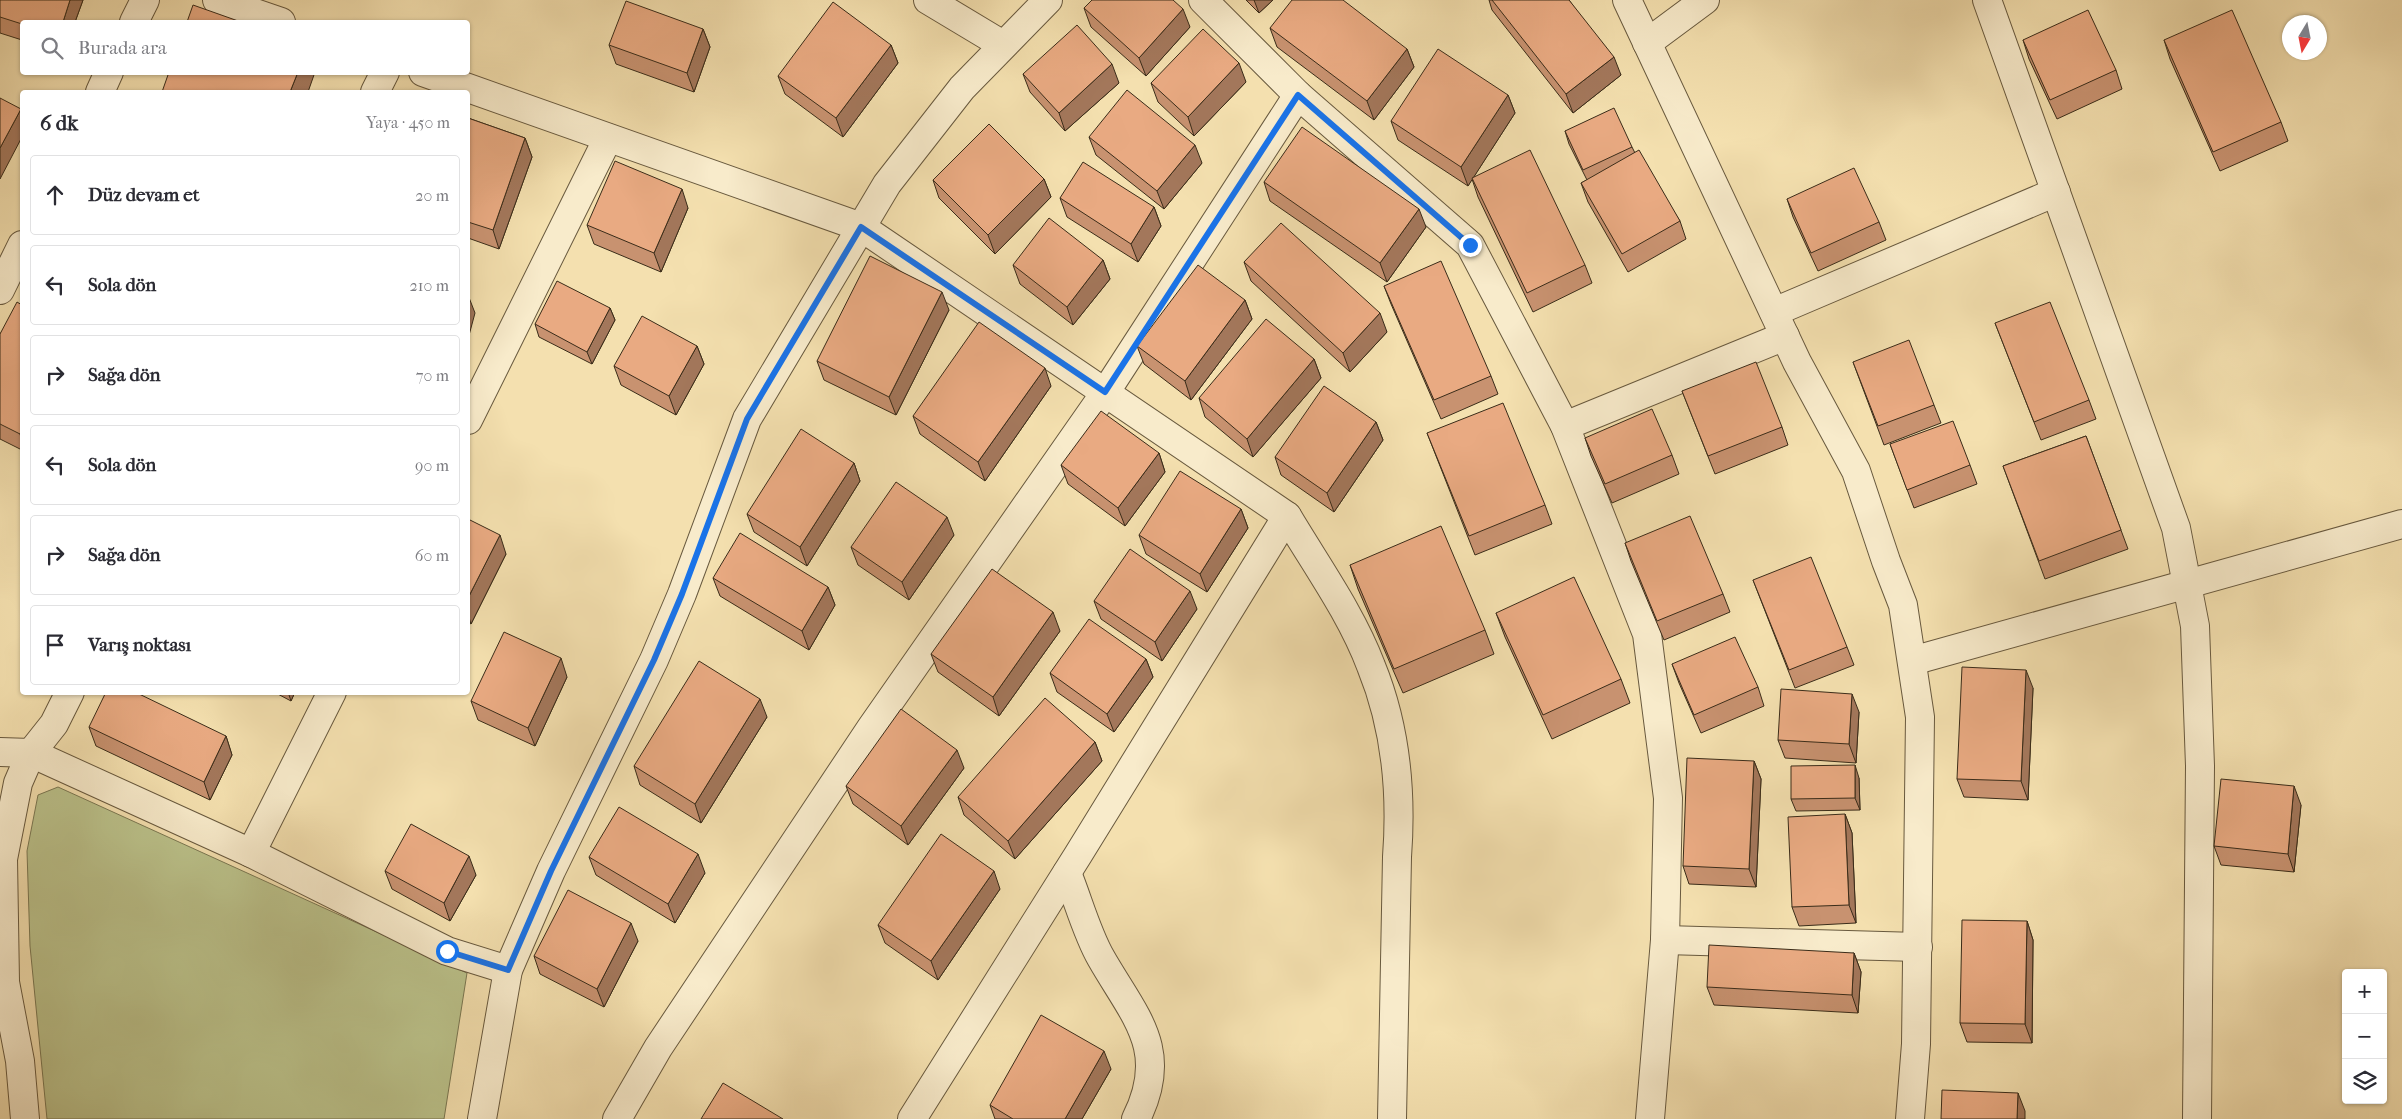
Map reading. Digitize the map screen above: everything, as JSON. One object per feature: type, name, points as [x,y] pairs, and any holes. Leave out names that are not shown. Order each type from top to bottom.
[{"type":"street","points":[[135,20],[145,0]]},
{"type":"street","points":[[217,0],[275,20]]},
{"type":"street","points":[[928,0],[1003,45]]},
{"type":"street","points":[[482,1119],[508,970],[551,871],[654,660],[682,594],[747,419],[861,227],[898,169],[962,88],[1048,0]]},
{"type":"street","points":[[1204,0],[1298,95],[1470,245],[1565,426],[1647,634],[1668,798],[1665,940],[1650,1119]]},
{"type":"street","points":[[1627,0],[1779,324],[1856,471],[1903,605],[1920,717],[1916,1044],[1910,1119]]},
{"type":"street","points":[[1647,43],[1704,0]]},
{"type":"street","points":[[1987,0],[2176,528],[2195,626],[2200,766],[2197,1119]]},
{"type":"street","points":[[101,90],[108,75]]},
{"type":"street","points":[[376,90],[384,75]]},
{"type":"street","points":[[431,75],[861,227],[1287,516],[1357,634],[1377,680],[1391,729],[1398,776],[1399,825],[1396,876],[1392,1119]]},
{"type":"street","points":[[617,1119],[658,1048],[866,737],[1105,392],[1298,95]]},
{"type":"street","points":[[470,416],[608,138]]},
{"type":"street","points":[[1565,426],[2056,192]]},
{"type":"street","points":[[0,290],[20,249]]},
{"type":"street","points":[[912,1119],[1067,873],[1287,516]]},
{"type":"street","points":[[1912,661],[2402,524]]},
{"type":"street","points":[[25,1119],[20,1061],[2,983],[3,858],[18,783],[31,753],[54,724],[68,695]]},
{"type":"street","points":[[251,853],[330,695]]},
{"type":"street","points":[[0,752],[31,753],[251,853],[447,951],[508,970]]},
{"type":"street","points":[[1067,873],[1100,957],[1130,1004],[1147,1040],[1150,1058],[1150,1078],[1147,1098],[1136,1119]]},
{"type":"street","points":[[1665,940],[1918,947]]},
{"type":"green space","points":[[58,787],[467,973],[444,1119],[47,1119],[30,946],[27,851],[38,795]]},
{"type":"building","points":[[0,0],[70,0],[64,20],[20,20],[20,23],[0,17]]},
{"type":"building","points":[[1092,0],[1173,0],[1183,9],[1139,58],[1084,8]]},
{"type":"building","points":[[1292,0],[1343,0],[1407,49],[1367,101],[1270,28]]},
{"type":"building","points":[[1492,0],[1569,0],[1614,57],[1566,94]]},
{"type":"building","points":[[626,1],[703,29],[687,73],[609,45]]},
{"type":"building","points":[[833,2],[891,45],[836,118],[778,76]]},
{"type":"building","points":[[193,5],[235,20],[188,20]]},
{"type":"building","points":[[2088,10],[2116,70],[2050,100],[2023,40]]},
{"type":"building","points":[[2232,10],[2281,122],[2213,152],[2164,40]]},
{"type":"building","points":[[1077,25],[1112,64],[1059,113],[1023,74]]},
{"type":"building","points":[[1203,29],[1239,63],[1188,117],[1151,83]]},
{"type":"building","points":[[1438,49],[1508,95],[1461,167],[1391,121]]},
{"type":"building","points":[[168,75],[297,75],[291,90],[163,90]]},
{"type":"building","points":[[1127,90],[1195,145],[1157,191],[1089,137]]},
{"type":"building","points":[[0,98],[20,108],[20,111],[0,148]]},
{"type":"building","points":[[1614,108],[1632,147],[1583,170],[1565,131]]},
{"type":"building","points":[[470,119],[525,138],[493,230],[470,223]]},
{"type":"building","points":[[989,124],[1044,179],[988,235],[933,180]]},
{"type":"building","points":[[1302,127],[1419,209],[1380,263],[1264,182]]},
{"type":"building","points":[[1530,150],[1585,265],[1527,293],[1472,178]]},
{"type":"building","points":[[1639,150],[1680,221],[1622,254],[1581,183]]},
{"type":"building","points":[[615,161],[682,189],[654,253],[587,225]]},
{"type":"building","points":[[1083,162],[1154,207],[1131,244],[1060,198]]},
{"type":"building","points":[[1854,168],[1879,222],[1811,253],[1787,199]]},
{"type":"building","points":[[1049,218],[1103,260],[1067,307],[1013,265]]},
{"type":"building","points":[[1281,223],[1380,313],[1343,353],[1244,262]]},
{"type":"building","points":[[870,256],[942,292],[889,397],[817,361]]},
{"type":"building","points":[[1441,261],[1491,376],[1434,400],[1384,286]]},
{"type":"building","points":[[1198,265],[1245,300],[1185,381],[1137,346]]},
{"type":"building","points":[[557,281],[610,308],[587,352],[535,324]]},
{"type":"building","points":[[17,302],[20,304],[20,434],[0,424],[0,334]]},
{"type":"building","points":[[2050,302],[2089,400],[2034,422],[1995,323]]},
{"type":"building","points":[[642,316],[697,346],[669,396],[614,366]]},
{"type":"building","points":[[1266,319],[1314,359],[1247,439],[1199,398]]},
{"type":"building","points":[[979,322],[1045,368],[978,462],[913,416]]},
{"type":"building","points":[[1909,340],[1934,405],[1878,426],[1853,362]]},
{"type":"building","points":[[1756,362],[1782,427],[1708,456],[1682,391]]},
{"type":"building","points":[[1324,386],[1376,422],[1327,493],[1275,457]]},
{"type":"building","points":[[1503,403],[1545,505],[1469,536],[1427,433]]},
{"type":"building","points":[[1652,409],[1672,455],[1605,484],[1585,438]]},
{"type":"building","points":[[1101,411],[1159,453],[1118,508],[1061,465]]},
{"type":"building","points":[[1953,421],[1970,465],[1907,490],[1890,444]]},
{"type":"building","points":[[801,429],[854,463],[800,547],[747,514]]},
{"type":"building","points":[[2086,436],[2121,530],[2039,561],[2003,466]]},
{"type":"building","points":[[1180,471],[1241,509],[1200,574],[1139,535]]},
{"type":"building","points":[[896,482],[947,517],[902,582],[851,547]]},
{"type":"building","points":[[1690,516],[1723,594],[1657,621],[1625,543]]},
{"type":"building","points":[[470,520],[500,535],[470,594]]},
{"type":"building","points":[[1441,526],[1485,630],[1394,669],[1350,565]]},
{"type":"building","points":[[740,533],[828,587],[802,631],[713,578]]},
{"type":"building","points":[[1130,549],[1190,591],[1155,642],[1094,601]]},
{"type":"building","points":[[1811,557],[1847,647],[1789,670],[1753,580]]},
{"type":"building","points":[[992,569],[1053,612],[993,697],[931,654]]},
{"type":"building","points":[[1574,577],[1621,679],[1543,715],[1496,613]]},
{"type":"building","points":[[1089,619],[1146,659],[1107,714],[1050,673]]},
{"type":"building","points":[[504,632],[561,658],[528,728],[471,701]]},
{"type":"building","points":[[1735,637],[1758,687],[1694,715],[1672,664]]},
{"type":"building","points":[[699,661],[760,699],[695,804],[634,766]]},
{"type":"building","points":[[1962,667],[2026,670],[2021,781],[1957,779]]},
{"type":"building","points":[[1781,689],[1852,694],[1849,744],[1778,740]]},
{"type":"building","points":[[105,695],[141,695],[226,736],[204,782],[89,727]]},
{"type":"building","points":[[1045,698],[1095,742],[1008,841],[958,797]]},
{"type":"building","points":[[901,709],[957,750],[901,826],[846,786]]},
{"type":"building","points":[[1687,758],[1754,761],[1749,869],[1683,866]]},
{"type":"building","points":[[1855,765],[1855,798],[1791,799],[1791,766]]},
{"type":"building","points":[[2221,779],[2294,786],[2288,854],[2214,846]]},
{"type":"building","points":[[619,807],[698,854],[668,904],[589,857]]},
{"type":"building","points":[[1845,814],[1849,905],[1792,907],[1788,817]]},
{"type":"building","points":[[411,824],[469,856],[444,903],[385,871]]},
{"type":"building","points":[[941,834],[994,871],[931,961],[878,925]]},
{"type":"building","points":[[568,890],[631,923],[597,989],[534,956]]},
{"type":"building","points":[[1962,920],[2027,921],[2025,1024],[1960,1023]]},
{"type":"building","points":[[1709,945],[1854,953],[1852,995],[1707,987]]},
{"type":"building","points":[[1041,1015],[1104,1051],[1065,1119],[1013,1119],[990,1105]]},
{"type":"building","points":[[723,1083],[783,1119],[701,1119]]},
{"type":"building","points":[[1942,1090],[2018,1093],[2017,1119],[1941,1119]]},
{"type":"route","points":[[447,951],[508,970],[551,871],[654,660],[682,594],[747,419],[861,227],[1105,392],[1298,95],[1470,245]]}]
